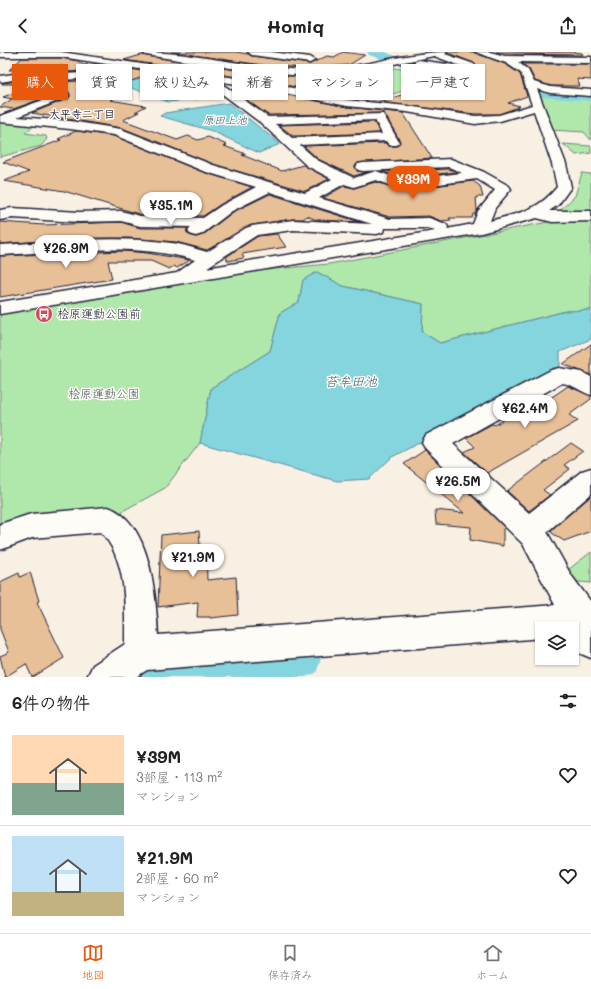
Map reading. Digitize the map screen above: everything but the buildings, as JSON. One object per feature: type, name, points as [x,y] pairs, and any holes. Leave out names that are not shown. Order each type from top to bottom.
[{"type":"street","points":[[0,54],[9,52]]},
{"type":"street","points":[[43,52],[140,67]]},
{"type":"street","points":[[146,52],[232,65]]},
{"type":"street","points":[[237,64],[259,52],[338,64]]},
{"type":"street","points":[[0,308],[481,228],[537,213],[553,202],[564,187],[559,164],[524,72],[519,66],[505,59],[479,52]]},
{"type":"street","points":[[535,59],[547,52]]},
{"type":"street","points":[[505,59],[591,59],[587,52]]},
{"type":"street","points":[[372,64],[390,58],[430,65],[471,70],[471,66],[439,53],[402,60]]},
{"type":"street","points":[[0,54],[59,56],[63,64]]},
{"type":"street","points":[[110,62],[135,54]]},
{"type":"street","points":[[0,79],[12,77]]},
{"type":"street","points":[[224,80],[256,84],[296,92]]},
{"type":"street","points":[[224,90],[266,121],[312,163],[354,183],[376,175]]},
{"type":"street","points":[[334,100],[347,103],[407,109],[475,120],[500,118],[532,92],[550,90],[586,93]]},
{"type":"street","points":[[288,99],[295,103]]},
{"type":"street","points":[[1,119],[51,100]]},
{"type":"street","points":[[307,109],[326,118]]},
{"type":"street","points":[[266,121],[380,116],[392,139],[289,142]]},
{"type":"street","points":[[1,119],[70,125],[117,132],[173,156],[389,224],[429,223],[455,232]]},
{"type":"street","points":[[479,175],[401,185],[358,167],[451,163],[479,175],[504,189],[485,209],[481,221],[481,228]]},
{"type":"street","points":[[307,198],[343,179]]},
{"type":"street","points":[[173,248],[227,208],[268,187]]},
{"type":"street","points":[[0,215],[12,213],[79,217],[121,216],[140,221],[208,223]]},
{"type":"street","points":[[537,213],[552,217],[591,216]]},
{"type":"street","points":[[179,278],[252,231],[293,225],[373,229],[432,236]]},
{"type":"street","points":[[0,250],[106,245],[173,248],[208,258]]},
{"type":"street","points":[[588,626],[560,585],[533,535],[435,442],[559,375],[574,377],[591,387]]},
{"type":"street","points":[[528,531],[591,478]]},
{"type":"street","points":[[0,537],[31,526],[108,519],[119,528],[134,564],[141,605],[142,653]]},
{"type":"street","points":[[105,677],[142,653],[588,626]]},
{"type":"green space","points":[[393,68],[401,69],[401,91],[393,94]]},
{"type":"green space","points":[[540,94],[591,98],[591,140],[584,132],[551,130]]},
{"type":"green space","points":[[0,122],[34,126],[25,133],[46,136],[47,139],[41,146],[0,157]]},
{"type":"green space","points":[[563,144],[591,146],[591,153],[576,155]]},
{"type":"green space","name":"桧原運動公園","points":[[582,173],[591,174],[591,310],[566,311],[440,343],[422,332],[423,304],[343,286],[317,272],[303,280],[299,302],[280,313],[270,351],[211,388],[200,443],[165,488],[108,519],[0,537],[0,303],[179,278],[329,264],[548,222],[575,196]]},
{"type":"green space","points":[[591,552],[591,583],[569,581],[564,573]]},
{"type":"water","points":[[132,80],[140,80],[140,91],[132,88]]},
{"type":"water","points":[[163,100],[178,101],[168,102]]},
{"type":"water","name":"原田上池","points":[[229,103],[280,144],[259,153],[212,131],[160,116],[165,113]]},
{"type":"water","name":"苔牟田池","points":[[317,272],[343,286],[423,304],[422,332],[440,343],[566,311],[591,310],[591,339],[560,352],[560,366],[554,372],[392,457],[369,479],[337,481],[200,443],[211,388],[270,351],[280,313],[299,302],[303,280]]},
{"type":"waterway","points":[[373,52],[404,63],[477,74],[543,93],[591,97]]},
{"type":"waterway","points":[[146,677],[189,669],[299,656]]},
{"type":"place","name":"桧原運動公園前","points":[[44,314]]},
{"type":"district","name":"大平寺二丁目","points":[[82,114]]}]
